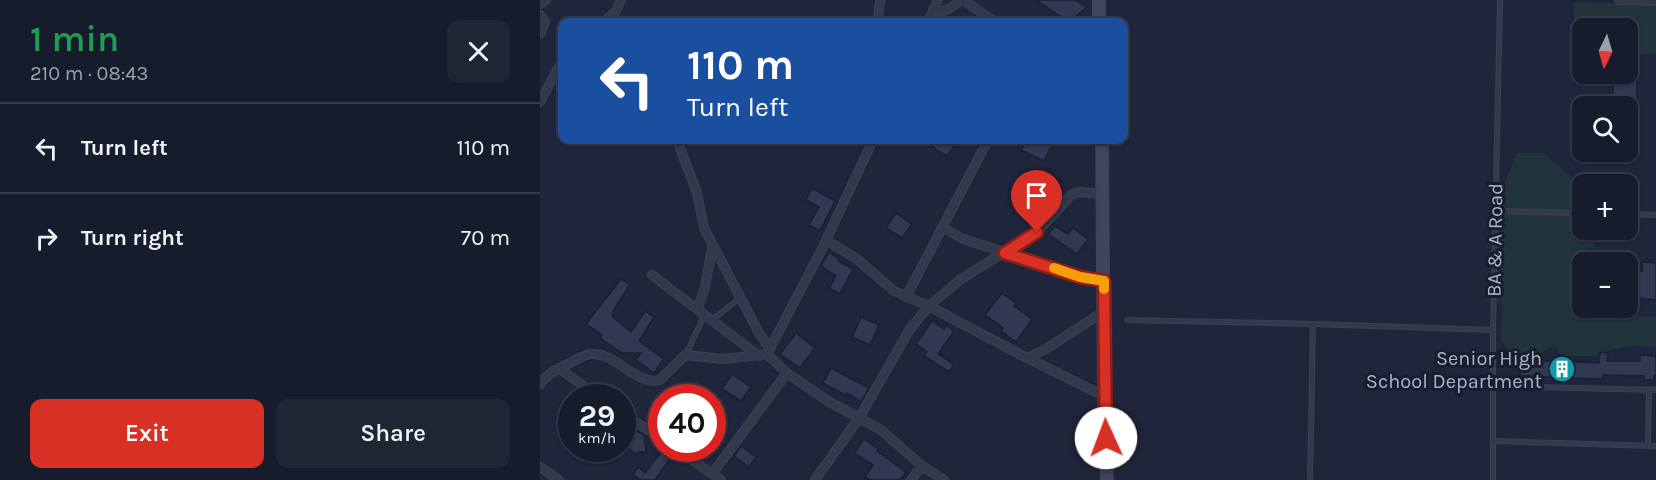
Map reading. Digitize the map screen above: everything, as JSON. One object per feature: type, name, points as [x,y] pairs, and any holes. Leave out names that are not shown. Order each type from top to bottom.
[{"type":"street","points":[[540,4],[546,0]]},
{"type":"street","points":[[608,18],[616,11],[621,0]]},
{"type":"street","points":[[878,18],[880,0]]},
{"type":"street","points":[[930,18],[938,0]]},
{"type":"street","points":[[933,10],[946,10],[962,0],[989,18]]},
{"type":"street","points":[[1099,0],[1099,18]]},
{"type":"street","points":[[1619,0],[1656,1]]},
{"type":"street","points":[[540,15],[545,22],[540,34]]},
{"type":"street","points":[[540,102],[558,68]]},
{"type":"street","points":[[679,144],[697,193],[704,228],[712,248],[759,333],[765,353]]},
{"type":"street","points":[[765,353],[826,240],[871,144]]},
{"type":"street","points":[[906,297],[986,144]]},
{"type":"street","points":[[1102,144],[1107,480]]},
{"type":"street","points":[[815,480],[859,418],[910,329],[929,306],[961,279],[1037,232],[1071,195],[1078,192],[1102,194]]},
{"type":"street","points":[[942,227],[963,239],[1080,277],[1104,281]]},
{"type":"street","points":[[826,240],[844,250],[886,286],[1104,396]]},
{"type":"street","points":[[705,314],[705,287],[712,248]]},
{"type":"street","points":[[652,275],[705,314],[765,353],[787,373],[828,401],[881,430],[922,466],[944,480]]},
{"type":"street","points":[[1027,358],[1046,349],[1103,312]]},
{"type":"street","points":[[540,384],[547,375],[558,368],[594,354],[625,367],[644,380],[655,381],[660,380],[686,355],[724,359],[765,353]]},
{"type":"street","points":[[558,368],[580,384]]},
{"type":"street","points":[[712,474],[787,373]]},
{"type":"street","points":[[695,462],[721,480]]},
{"type":"street","points":[[910,480],[922,466]]},
{"type":"street","points":[[540,467],[560,480]]},
{"type":"lane","name":"BA & A Road","points":[[1493,480],[1493,330],[1500,0]]},
{"type":"lane","points":[[1495,211],[1572,213]]},
{"type":"lane","points":[[1638,214],[1656,215]]},
{"type":"lane","points":[[686,355],[705,314],[741,298]]},
{"type":"lane","points":[[1127,320],[1493,330]]},
{"type":"lane","points":[[1310,480],[1313,324]]},
{"type":"lane","points":[[1493,386],[1656,390]]},
{"type":"lane","points":[[1648,445],[1649,389]]},
{"type":"lane","points":[[1494,441],[1656,446]]},
{"type":"shaded area","points":[[1574,2],[1656,4],[1656,54],[1638,54],[1638,18],[1574,18]]},
{"type":"shaded area","points":[[1517,153],[1544,153],[1572,178],[1572,240],[1595,240],[1594,248],[1572,252],[1572,318],[1656,317],[1656,347],[1630,346],[1613,349],[1596,356],[1568,356],[1559,353],[1557,349],[1550,348],[1536,356],[1515,355],[1501,341],[1502,305],[1498,300],[1499,293],[1504,291],[1504,287],[1498,282],[1503,187]]},
{"type":"building","points":[[1036,0],[1076,0],[1087,7],[1074,18],[1063,18]]},
{"type":"building","points":[[1613,84],[1637,84],[1637,96],[1613,96]]},
{"type":"building","points":[[949,144],[954,147],[947,156],[932,145]]},
{"type":"building","points":[[1025,144],[1052,145],[1044,161],[1021,150]]},
{"type":"building","points":[[812,188],[835,201],[820,231],[809,225],[819,207],[806,200]]},
{"type":"building","points":[[896,213],[912,224],[902,238],[886,228]]},
{"type":"building","points":[[1055,226],[1068,234],[1073,228],[1088,239],[1077,254],[1048,234]]},
{"type":"building","points":[[829,252],[839,259],[838,261],[853,269],[840,294],[829,288],[836,276],[821,266]]},
{"type":"building","points":[[1642,262],[1656,263],[1656,300],[1638,298],[1638,271],[1642,271]]},
{"type":"building","points":[[621,279],[630,285],[612,316],[631,332],[645,311],[654,317],[639,341],[664,359],[654,373],[636,360],[641,353],[622,353],[600,338],[602,335],[586,324]]},
{"type":"building","points":[[1002,293],[1016,303],[1014,306],[1032,319],[1016,342],[1001,331],[1003,328],[985,315]]},
{"type":"building","points":[[861,317],[879,325],[870,345],[852,337]]},
{"type":"building","points":[[932,321],[944,329],[947,325],[954,331],[938,354],[954,364],[949,372],[924,356],[927,352],[916,344]]},
{"type":"building","points":[[796,333],[815,348],[800,368],[780,354]]},
{"type":"building","points":[[1600,352],[1608,353],[1607,361],[1640,361],[1640,355],[1656,356],[1656,376],[1654,380],[1644,380],[1644,376],[1603,375],[1603,379],[1520,376],[1521,360],[1599,363]]},
{"type":"building","points":[[831,368],[869,388],[861,402],[823,383]]},
{"type":"building","points":[[732,374],[751,387],[741,401],[726,392],[725,384]]},
{"type":"building","points":[[636,431],[644,435],[646,452],[639,452],[636,455]]},
{"type":"building","points":[[864,439],[906,472],[900,480],[871,480],[865,477],[873,465],[854,453]]},
{"type":"building","points":[[741,446],[756,457],[749,467],[734,456]]},
{"type":"building","points":[[654,462],[668,462],[655,480],[640,480],[633,474],[638,467],[645,473]]},
{"type":"slow traffic","points":[[1054,268],[1080,277],[1104,281],[1104,289]]},
{"type":"place","name":"Senior High School Department","points":[[1562,369]]},
{"type":"route","points":[[1037,232],[1005,253],[1080,277],[1104,281],[1106,438]]}]
